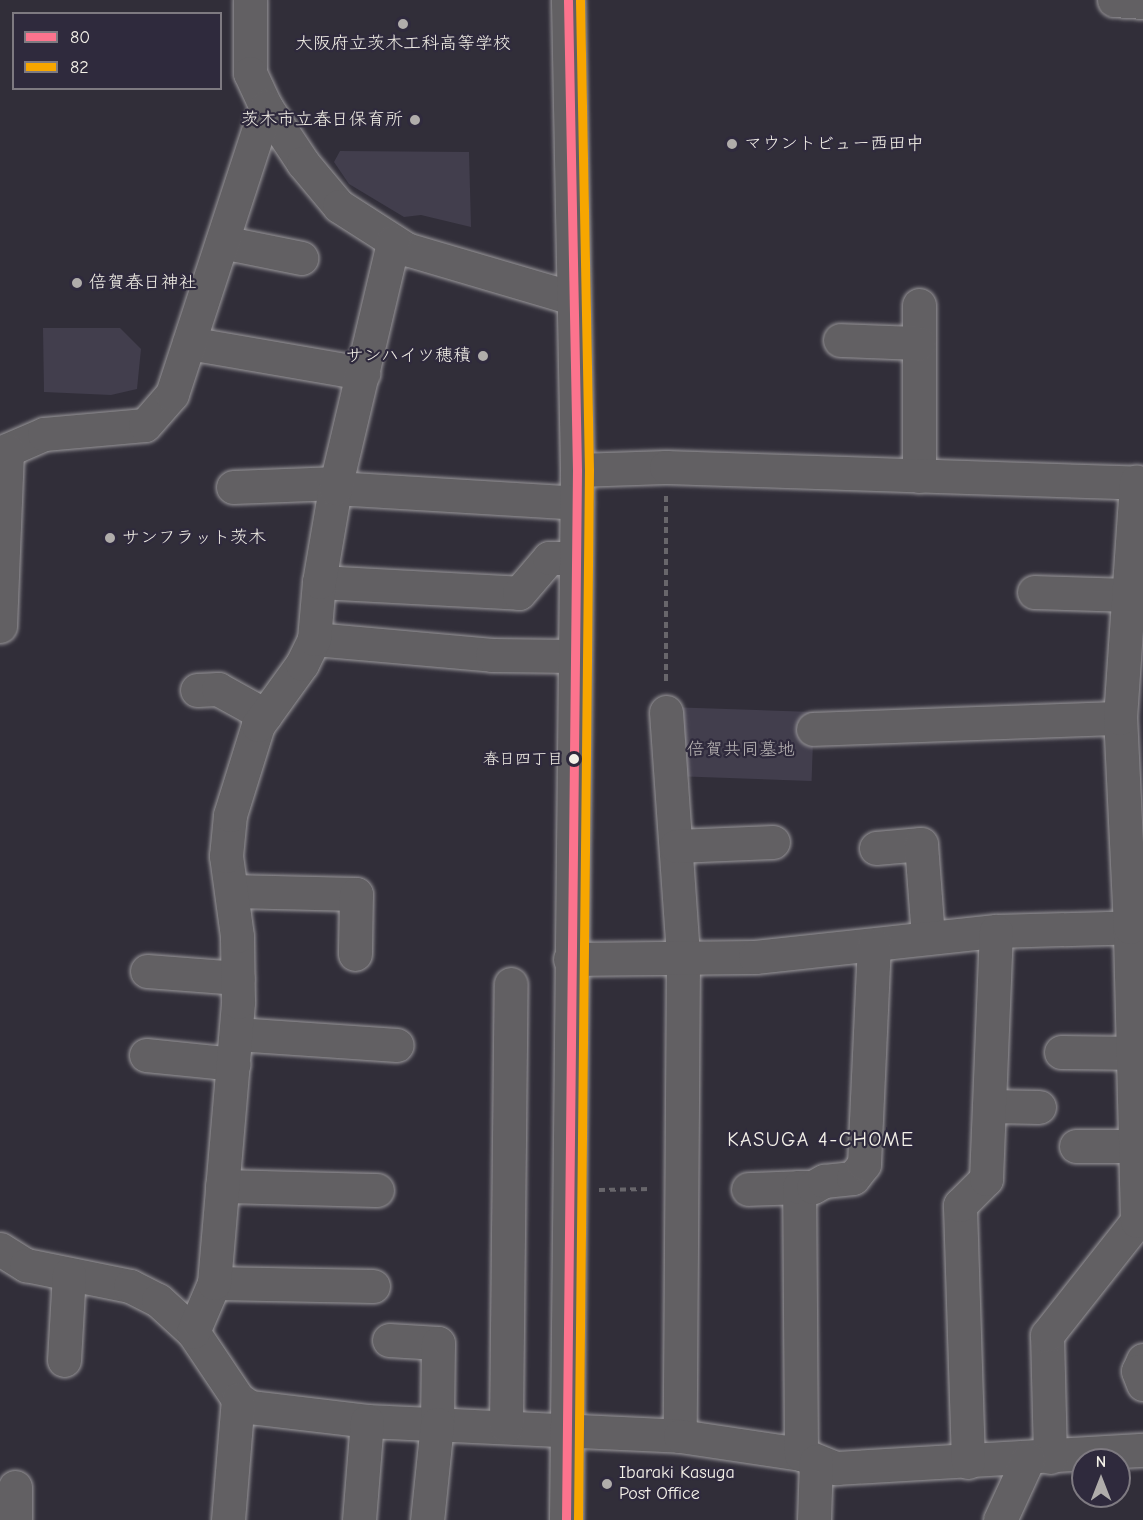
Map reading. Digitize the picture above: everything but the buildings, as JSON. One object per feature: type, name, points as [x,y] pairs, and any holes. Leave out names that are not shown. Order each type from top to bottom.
[{"type":"street","points":[[250,0],[250,73],[266,107],[303,163],[339,206],[393,242],[548,293],[573,298]]},
{"type":"street","points":[[566,1520],[570,959],[577,503],[568,0]]},
{"type":"street","points":[[1114,0],[1143,2]]},
{"type":"street","points":[[0,626],[3,448],[44,434],[145,425],[172,394],[266,107]]},
{"type":"street","points":[[222,242],[301,258]]},
{"type":"street","points":[[193,1332],[214,1283],[235,1049],[238,978],[233,891],[226,856],[230,815],[258,725],[302,664],[314,639],[319,582],[336,486],[393,242]]},
{"type":"street","points":[[919,305],[919,476]]},
{"type":"street","points":[[840,340],[919,343]]},
{"type":"street","points":[[189,342],[363,373]]},
{"type":"street","points":[[577,470],[666,467],[1140,483],[1128,595],[1120,718],[1136,927],[1137,1221],[1047,1335],[1039,1458],[1000,1520]]},
{"type":"street","points":[[233,487],[336,486],[577,503]]},
{"type":"street","points":[[319,582],[519,593],[549,558],[576,558]]},
{"type":"street","points":[[1034,592],[1128,595]]},
{"type":"street","points":[[314,639],[492,655],[574,656]]},
{"type":"street","points":[[197,690],[218,689],[265,715]]},
{"type":"street","points":[[666,711],[683,958],[680,1436]]},
{"type":"street","points":[[813,729],[1120,718]]},
{"type":"street","points":[[676,846],[773,842]]},
{"type":"street","points":[[876,848],[921,844],[928,937]]},
{"type":"street","points":[[233,891],[356,894],[355,954]]},
{"type":"street","points":[[570,959],[755,957],[996,931],[1136,927]]},
{"type":"street","points":[[968,1462],[960,1205],[986,1179],[996,931]]},
{"type":"street","points":[[748,1188],[813,1187],[824,1181],[853,1178],[864,1164],[874,945]]},
{"type":"street","points":[[147,971],[238,978]]},
{"type":"street","points":[[506,1426],[511,984]]},
{"type":"street","points":[[146,1055],[235,1049],[397,1045]]},
{"type":"street","points":[[1061,1052],[1138,1053]]},
{"type":"street","points":[[989,1106],[1039,1107]]},
{"type":"street","points":[[1076,1146],[1135,1146]]},
{"type":"street","points":[[222,1186],[377,1190]]},
{"type":"street","points":[[800,1187],[808,1458],[814,1520]]},
{"type":"street","points":[[0,1249],[26,1264],[146,1292],[176,1315],[193,1332],[238,1399],[250,1407],[367,1421],[680,1436],[808,1458],[836,1468],[1039,1458],[1143,1450]]},
{"type":"street","points":[[64,1360],[69,1274]]},
{"type":"street","points":[[214,1283],[373,1286]]},
{"type":"street","points":[[389,1340],[438,1343],[437,1424],[427,1520]]},
{"type":"street","points":[[1143,1360],[1138,1371],[1143,1384]]},
{"type":"street","points":[[228,1520],[238,1399]]},
{"type":"street","points":[[359,1520],[367,1421]]},
{"type":"street","points":[[15,1487],[15,1520]]},
{"type":"path","points":[[666,467],[666,711]]},
{"type":"path","points":[[568,1190],[682,1189]]},
{"type":"green space","points":[[340,151],[469,152],[471,227],[421,215],[404,217],[349,184],[334,162]]},
{"type":"green space","points":[[43,328],[120,328],[141,349],[137,389],[111,395],[44,392]]},
{"type":"green space","name":"倍賀共同墓地","points":[[675,707],[814,712],[812,781],[673,776]]},
{"type":"transit line","name":"80","points":[[566,1520],[577,470],[568,0]]},
{"type":"transit line","name":"82","points":[[578,1520],[589,470],[580,0]]},
{"type":"place","name":"大阪府立茨木工科高等学校","points":[[403,24]]},
{"type":"place","name":"茨木市立春日保育所","points":[[415,120]]},
{"type":"place","name":"マウントビュー西田中","points":[[732,144]]},
{"type":"place","name":"倍賀春日神社","points":[[77,283]]},
{"type":"place","name":"サンハイツ穂積","points":[[483,356]]},
{"type":"place","name":"サンフラット茨木","points":[[110,538]]},
{"type":"place","name":"春日四丁目","points":[[574,759]]},
{"type":"place","name":"Ibaraki Kasuga Post Office","points":[[607,1484]]},
{"type":"district","name":"KASUGA 4-CHOME","points":[[821,1139]]}]
